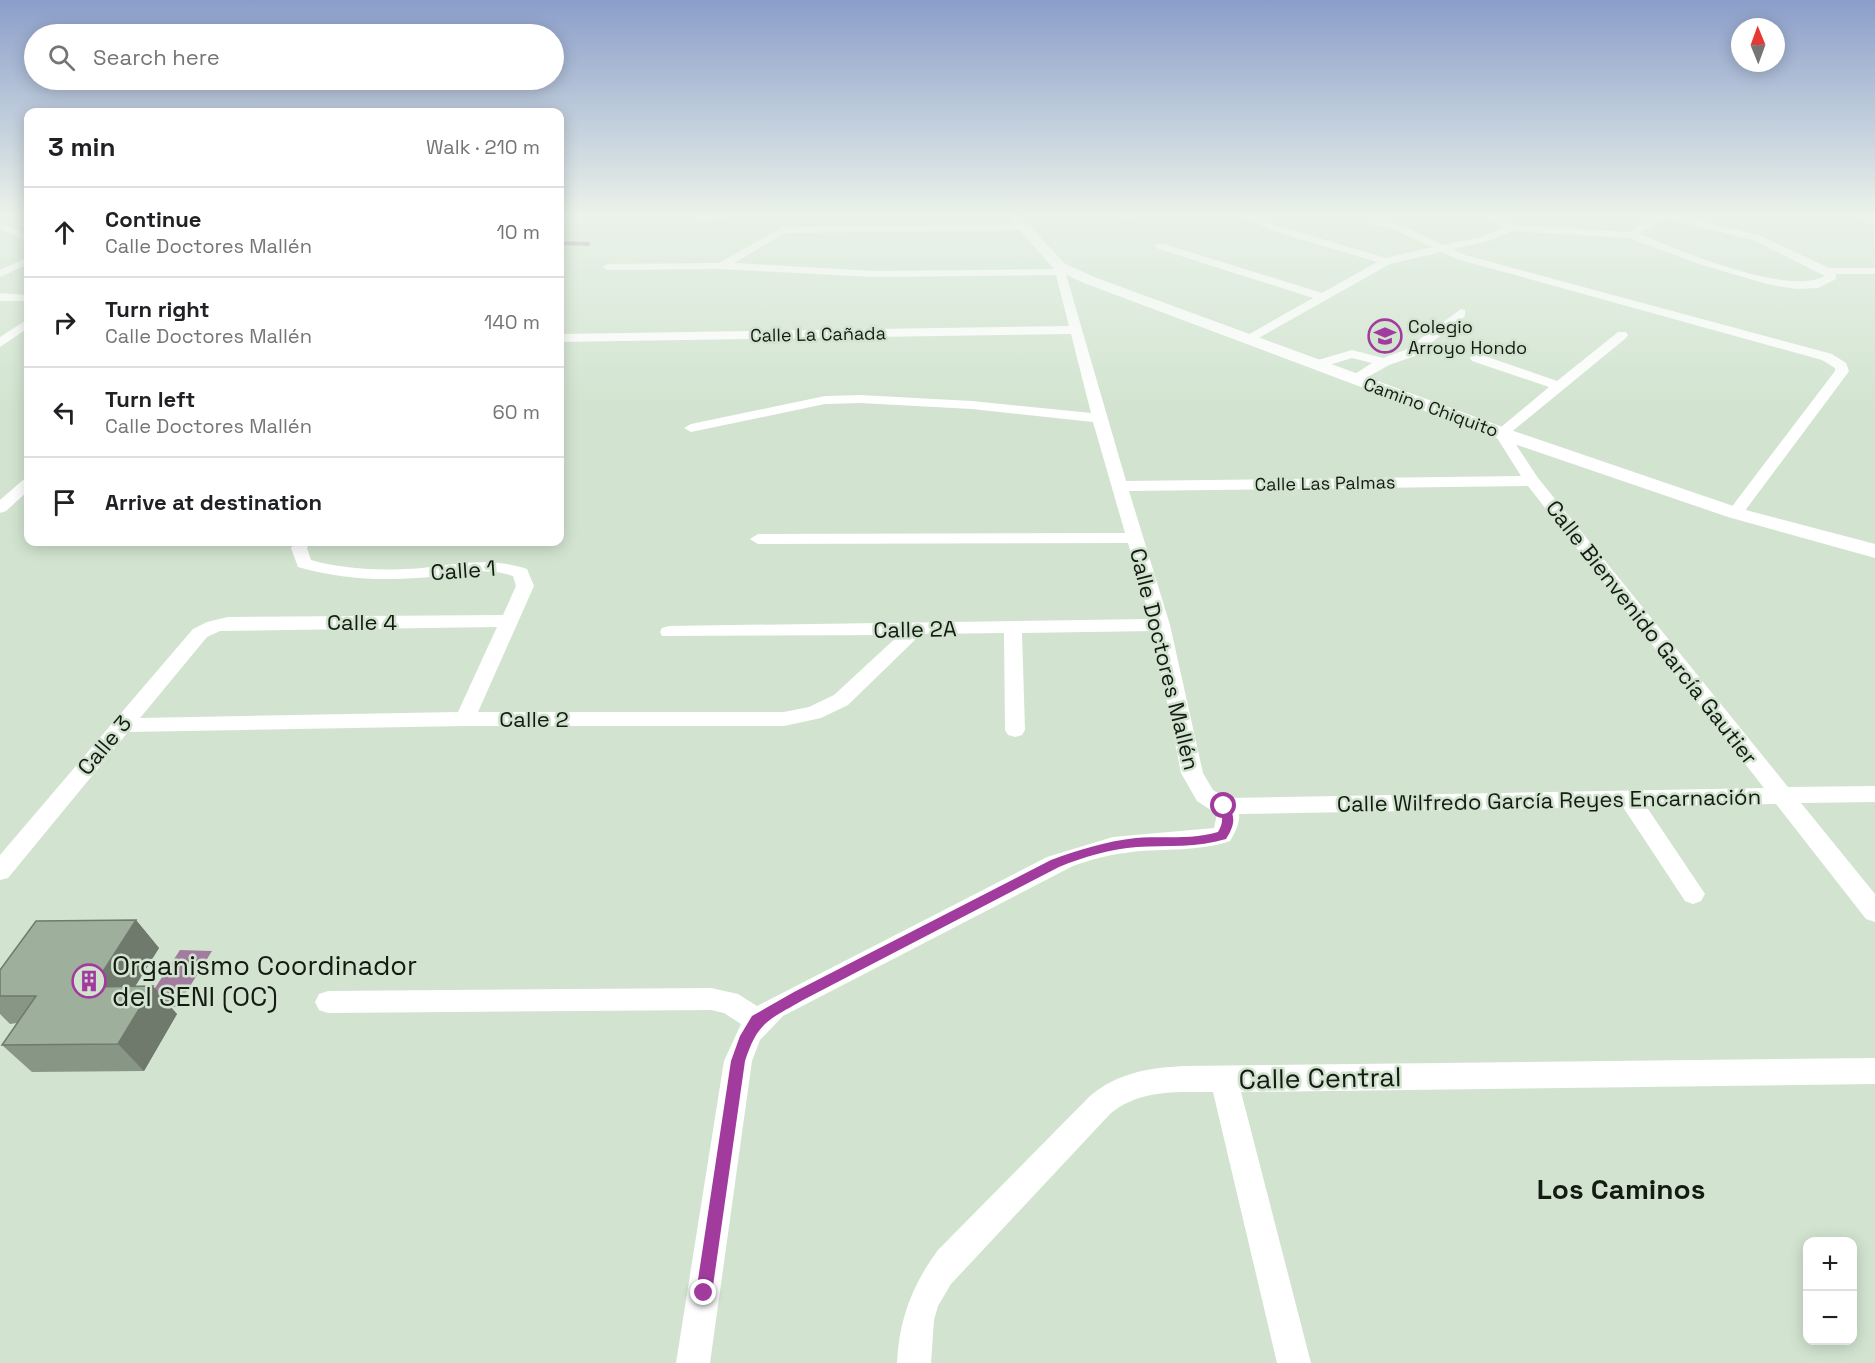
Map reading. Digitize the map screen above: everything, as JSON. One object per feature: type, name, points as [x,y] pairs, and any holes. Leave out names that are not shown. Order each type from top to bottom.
[{"type":"main road","name":"Camino Chiquito","points":[[1085,279],[1501,433],[1735,513],[1875,551]]},
{"type":"street","name":"Calle Doctores Mallén","points":[[1063,279],[1099,418],[1161,625],[1192,773],[1198,786],[1208,798],[1224,806]]},
{"type":"street","points":[[1264,279],[1323,297]]},
{"type":"street","points":[[1248,340],[1355,279]]},
{"type":"street","points":[[1540,279],[1827,357],[1841,366],[1842,371],[1735,513]]},
{"type":"street","points":[[1757,279],[1767,282],[1803,285],[1825,283],[1830,279]]},
{"type":"street","points":[[1066,290],[1089,280]]},
{"type":"street","points":[[0,297],[24,298]]},
{"type":"street","points":[[1354,379],[1384,362],[1410,353],[1461,314]]},
{"type":"street","points":[[0,343],[24,325]]},
{"type":"street","name":"Calle La Cañada","points":[[564,338],[1076,330]]},
{"type":"street","points":[[1501,433],[1622,335]]},
{"type":"street","points":[[1316,365],[1352,354],[1384,362]]},
{"type":"street","points":[[1477,358],[1559,386]]},
{"type":"street","points":[[691,428],[825,400],[860,399],[972,405],[1099,418]]},
{"type":"street","name":"Calle Bienvenido García Gautier","points":[[1501,433],[1532,481],[1875,912]]},
{"type":"street","name":"Calle Las Palmas","points":[[1119,486],[1532,481]]},
{"type":"street","points":[[0,508],[24,487]]},
{"type":"street","points":[[758,539],[1136,538]]},
{"type":"street","name":"Calle 1","points":[[300,546],[304,562],[328,571],[417,573],[477,566],[508,567],[521,573],[525,586],[465,719]]},
{"type":"street","name":"Calle 4","points":[[214,626],[228,623],[510,621]]},
{"type":"street","name":"Calle 2A","points":[[669,632],[1161,625]]},
{"type":"street","name":"Calle 3","points":[[0,871],[120,725],[200,633],[214,626]]},
{"type":"street","points":[[1012,627],[1015,729]]},
{"type":"street","name":"Calle 2","points":[[120,725],[465,719],[784,719],[814,713],[841,700],[916,629]]},
{"type":"street","name":"Calle Wilfredo García Reyes Encarnación","points":[[1224,806],[1875,794]]},
{"type":"street","points":[[1629,798],[1693,894]]},
{"type":"street","points":[[693,1363],[738,1061],[745,1040],[757,1020],[790,1000],[1070,857],[1134,843],[1201,842],[1222,836],[1228,825],[1228,814],[1224,806]]},
{"type":"street","points":[[327,1002],[711,999],[729,1002],[757,1020]]},
{"type":"street","name":"Calle Central","points":[[914,1363],[918,1316],[930,1285],[949,1261],[1100,1105],[1115,1092],[1135,1085],[1160,1081],[1224,1079],[1875,1071]]},
{"type":"street","points":[[1224,1079],[1294,1363]]},
{"type":"shaded area","points":[[180,950],[212,951],[177,1007],[143,1006]]},
{"type":"building","points":[[136,920],[93,987],[153,986],[118,1044],[2,1045],[36,996],[0,996],[0,970],[36,921]]},
{"type":"place","name":"Colegio Arroyo Hondo","points":[[1385,336]]},
{"type":"place","name":"Organismo Coordinador del SENI (OC)","points":[[89,981]]},
{"type":"district","name":"Los Caminos","points":[[1621,1189]]},
{"type":"route","points":[[704,1293],[738,1061],[745,1040],[757,1020],[774,1008],[1078,854],[1134,843],[1201,842],[1222,836],[1228,825],[1228,814],[1224,806]]}]
